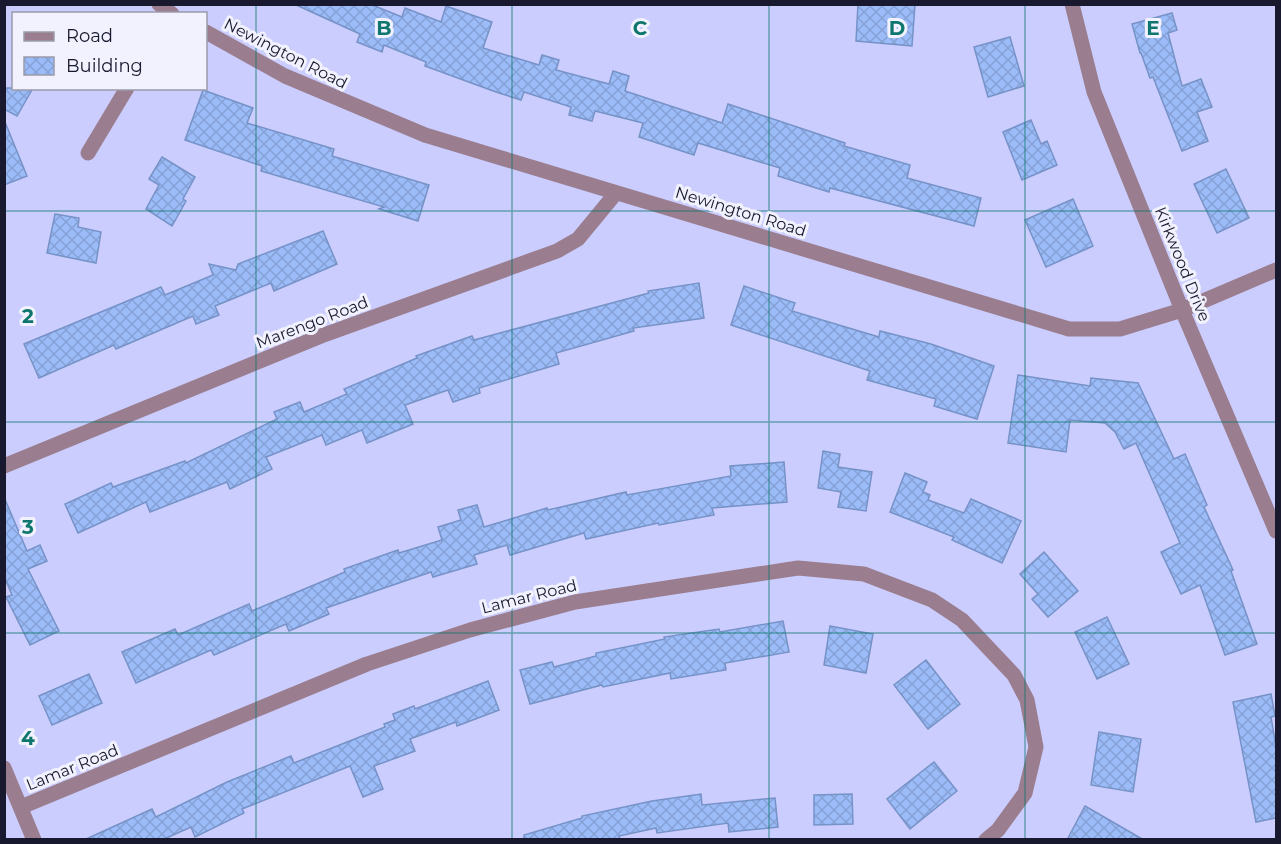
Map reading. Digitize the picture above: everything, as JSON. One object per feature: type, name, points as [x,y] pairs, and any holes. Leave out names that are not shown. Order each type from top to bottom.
[{"type":"street","name":"Kirkwood Drive","points":[[1072,4],[1094,92],[1182,310],[1276,531]]},
{"type":"street","name":"Newington Road","points":[[207,33],[285,76],[425,135],[1069,329],[1120,329],[1182,310],[1276,270]]},
{"type":"street","points":[[87,153],[127,90]]},
{"type":"street","name":"Marengo Road","points":[[4,466],[321,336],[557,251],[578,239],[616,193]]},
{"type":"street","name":"Lamar Road","points":[[21,807],[367,664],[470,630],[575,602],[798,568],[864,574],[932,600],[962,620],[1014,675],[1027,700],[1036,747],[1024,793],[998,830],[986,840]]},
{"type":"street","points":[[4,768],[34,840]]},
{"type":"building","points":[[294,4],[370,4],[402,17],[405,8],[441,22],[446,6],[492,22],[483,48],[539,65],[542,55],[559,60],[556,70],[609,84],[613,71],[629,76],[625,91],[722,123],[728,104],[845,143],[844,146],[910,165],[907,178],[981,198],[974,226],[830,188],[829,192],[778,176],[780,168],[698,143],[694,155],[639,137],[643,123],[595,111],[592,121],[569,115],[571,107],[524,92],[521,100],[496,92],[425,66],[426,62],[384,45],[382,52],[357,42],[360,34]]},
{"type":"building","points":[[858,4],[915,4],[912,46],[856,41]]},
{"type":"building","points":[[1172,13],[1177,30],[1168,33],[1182,86],[1201,79],[1212,107],[1197,112],[1208,141],[1182,151],[1153,77],[1150,78],[1140,53],[1132,24]]},
{"type":"building","points":[[1010,37],[1024,86],[988,97],[974,47]]},
{"type":"building","points":[[4,88],[32,90],[17,116],[4,109]]},
{"type":"building","points":[[203,90],[253,108],[247,123],[334,149],[332,156],[429,185],[418,221],[379,209],[384,207],[261,171],[262,166],[185,140]]},
{"type":"building","points":[[1031,120],[1041,144],[1047,141],[1057,165],[1022,180],[1003,132]]},
{"type":"building","points":[[4,123],[27,176],[4,185]]},
{"type":"building","points":[[162,157],[195,177],[183,199],[186,201],[172,226],[146,209],[159,185],[149,179]]},
{"type":"building","points":[[1226,169],[1249,218],[1217,233],[1194,184]]},
{"type":"building","points":[[1073,199],[1093,246],[1046,267],[1025,220]]},
{"type":"building","points":[[55,214],[79,218],[78,227],[101,232],[96,263],[47,253]]},
{"type":"building","points":[[323,231],[337,264],[274,291],[271,283],[215,306],[219,315],[196,324],[193,316],[116,349],[114,345],[39,378],[24,344],[161,287],[165,295],[213,275],[209,264],[236,270],[238,264]]},
{"type":"building","points":[[699,283],[704,318],[633,328],[634,331],[556,353],[559,364],[479,388],[480,393],[453,402],[448,390],[405,405],[413,424],[367,443],[362,430],[326,445],[322,435],[266,457],[272,469],[230,489],[227,482],[150,512],[146,502],[78,533],[65,504],[111,483],[113,487],[185,461],[186,463],[277,419],[274,412],[300,402],[304,412],[347,394],[344,389],[417,358],[416,356],[472,336],[474,340],[649,293],[648,291]]},
{"type":"building","points":[[744,286],[795,303],[792,311],[879,337],[880,331],[931,344],[994,366],[977,419],[934,406],[936,399],[867,380],[870,371],[731,325]]},
{"type":"building","points":[[1018,375],[1090,386],[1091,378],[1138,383],[1174,459],[1185,454],[1207,505],[1204,507],[1233,570],[1231,571],[1257,644],[1225,655],[1200,585],[1181,594],[1161,552],[1180,543],[1136,443],[1124,449],[1115,432],[1105,423],[1070,420],[1066,452],[1008,443]]},
{"type":"building","points":[[823,451],[840,454],[838,467],[872,472],[866,511],[838,507],[841,492],[818,488]]},
{"type":"building","points":[[784,462],[787,502],[712,508],[714,515],[659,525],[658,523],[586,539],[584,533],[510,555],[507,545],[474,555],[477,564],[433,577],[431,572],[326,608],[329,614],[289,631],[286,624],[214,655],[211,650],[136,683],[122,652],[175,629],[178,635],[249,604],[252,611],[345,572],[344,569],[398,550],[399,553],[442,540],[438,527],[461,520],[458,510],[477,505],[484,527],[547,508],[548,510],[626,492],[627,495],[731,476],[730,466]]},
{"type":"building","points":[[905,473],[927,482],[923,492],[930,495],[928,500],[964,513],[971,499],[1021,521],[1002,563],[952,540],[954,537],[890,512]]},
{"type":"building","points":[[4,497],[27,551],[40,545],[47,561],[28,569],[59,631],[30,645],[6,597],[12,595],[4,576]]},
{"type":"building","points":[[1044,552],[1078,591],[1048,617],[1032,599],[1038,594],[1020,574]]},
{"type":"building","points":[[1107,617],[1129,664],[1097,679],[1075,632]]},
{"type":"building","points":[[783,621],[789,652],[725,663],[726,670],[671,679],[670,673],[603,687],[602,685],[530,704],[520,670],[552,662],[554,667],[596,656],[596,653],[665,639],[664,637],[719,629],[720,632]]},
{"type":"building","points":[[830,626],[873,634],[866,673],[824,665]]},
{"type":"building","points":[[926,660],[960,704],[928,729],[894,685]]},
{"type":"building","points":[[89,674],[102,703],[52,725],[39,696]]},
{"type":"building","points":[[488,681],[499,710],[457,726],[456,722],[410,739],[415,751],[374,766],[383,789],[363,797],[350,766],[242,809],[244,813],[195,837],[191,827],[162,840],[84,840],[152,809],[156,817],[227,782],[291,756],[294,763],[385,727],[384,724],[395,720],[393,714],[414,706],[415,709]]},
{"type":"building","points":[[1271,694],[1275,716],[1271,717],[1276,747],[1276,818],[1256,822],[1233,702]]},
{"type":"building","points":[[1099,732],[1141,739],[1133,792],[1091,785]]},
{"type":"building","points":[[934,762],[957,791],[910,829],[887,799]]},
{"type":"building","points":[[701,794],[702,805],[775,798],[778,827],[729,832],[728,823],[657,833],[656,828],[619,836],[620,840],[524,840],[524,835],[582,818],[582,816],[652,801]]},
{"type":"building","points":[[852,794],[853,824],[814,825],[814,795]]},
{"type":"building","points":[[1085,806],[1144,840],[1067,840]]}]
